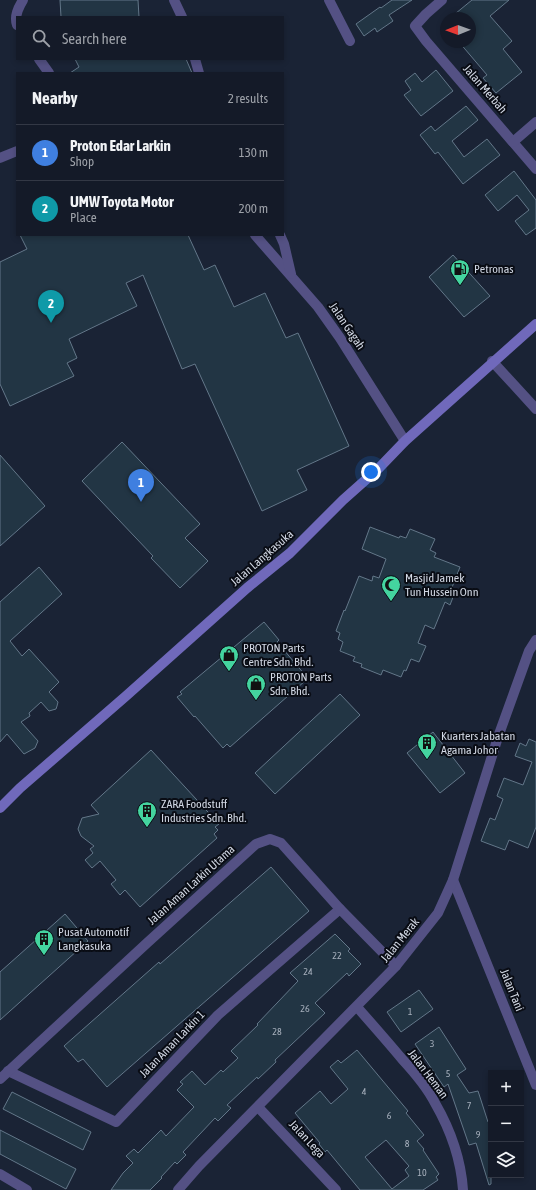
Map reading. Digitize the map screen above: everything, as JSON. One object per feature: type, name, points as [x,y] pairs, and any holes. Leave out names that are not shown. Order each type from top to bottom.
[{"type":"main road","name":"Jalan Langkasuka","points":[[0,808],[20,788],[247,588],[290,553],[379,468],[405,441],[536,324]]},
{"type":"street","points":[[174,0],[182,16]]},
{"type":"street","points":[[329,0],[350,41]]},
{"type":"street","name":"Jalan Merbah","points":[[442,0],[415,26],[536,169]]},
{"type":"street","points":[[16,22],[15,19],[18,3]]},
{"type":"street","points":[[40,60],[48,72]]},
{"type":"street","points":[[195,60],[199,72]]},
{"type":"street","points":[[513,142],[536,122]]},
{"type":"street","points":[[0,158],[16,151]]},
{"type":"street","name":"Jalan Gagah","points":[[256,236],[318,307],[340,338],[405,441]]},
{"type":"street","points":[[280,236],[292,276]]},
{"type":"street","points":[[492,362],[536,409]]},
{"type":"street","name":"Jalan Merak","points":[[178,1190],[199,1166],[396,966],[438,913],[453,880],[498,737],[529,651],[536,640]]},
{"type":"street","name":"Jalan Aman Larkin Utama","points":[[0,1079],[146,943],[256,844],[270,839],[281,843],[340,909],[396,966]]},
{"type":"street","name":"Jalan Tani","points":[[453,880],[536,1085]]},
{"type":"street","points":[[443,902],[463,905]]},
{"type":"street","name":"Jalan Aman Larkin 1","points":[[8,1071],[116,1122],[218,1015],[340,909]]},
{"type":"street","name":"Jalan Heman","points":[[357,1007],[414,1073],[435,1101],[448,1127],[457,1155],[462,1177],[463,1190]]},
{"type":"street","name":"Jalan Lega","points":[[258,1107],[336,1190]]},
{"type":"street","points":[[0,1174],[28,1190]]},
{"type":"building","points":[[60,0],[138,0],[139,16],[61,16]]},
{"type":"building","points":[[392,0],[412,0],[389,15],[393,21],[377,32],[375,28],[364,36],[356,24]]},
{"type":"building","points":[[472,0],[509,0],[490,16],[512,41],[503,49],[522,72],[496,93],[483,78],[487,75],[464,48],[476,48],[476,12],[457,12]]},
{"type":"building","points":[[76,60],[186,60],[192,72],[72,72],[79,67]]},
{"type":"building","points":[[436,70],[453,91],[421,116],[404,95],[411,90],[405,81],[415,73],[422,82]]},
{"type":"building","points":[[466,106],[478,120],[452,141],[464,157],[487,139],[500,155],[463,184],[438,152],[435,154],[420,135],[431,126],[435,131]]},
{"type":"building","points":[[514,171],[536,200],[536,228],[526,235],[515,221],[529,210],[517,195],[498,211],[485,195]]},
{"type":"building","points":[[20,236],[188,236],[204,270],[215,265],[234,307],[265,293],[286,338],[298,333],[349,446],[297,470],[307,490],[262,511],[195,364],[182,369],[143,275],[126,283],[137,306],[69,339],[77,358],[67,363],[74,376],[10,406],[0,384],[0,262],[27,249]]},
{"type":"building","name":"Petronas","points":[[453,255],[490,296],[464,317],[429,277]]},
{"type":"building","points":[[122,442],[200,524],[185,538],[208,561],[180,588],[151,558],[153,556],[82,481]]},
{"type":"building","points":[[0,455],[45,506],[0,546]]},
{"type":"building","name":"Masjid Jamek Tun Hussein Onn","points":[[370,527],[399,538],[400,536],[406,538],[410,529],[435,539],[430,550],[436,553],[434,557],[460,567],[451,590],[455,592],[450,605],[445,602],[434,629],[425,625],[418,643],[426,646],[419,662],[411,659],[406,671],[404,670],[401,677],[383,670],[381,675],[361,667],[362,664],[353,661],[355,657],[340,651],[343,642],[338,639],[340,633],[336,631],[359,576],[372,581],[373,576],[379,578],[386,559],[362,549]]},
{"type":"building","points":[[39,567],[62,594],[10,641],[22,656],[29,649],[59,682],[49,692],[58,702],[56,709],[49,711],[41,702],[29,713],[30,716],[21,722],[38,741],[35,748],[24,754],[7,734],[0,742],[0,602]]},
{"type":"building","points":[[264,622],[279,640],[277,642],[306,676],[303,679],[305,681],[230,747],[227,744],[223,748],[177,697],[182,694],[180,692]]},
{"type":"building","name":"PROTON Parts Sdn. Bhd.","points":[[340,694],[360,715],[275,794],[255,773]]},
{"type":"building","name":"Kuarters Jabatan Agama Johor","points":[[433,732],[465,773],[440,793],[407,753]]},
{"type":"building","points":[[529,739],[536,742],[536,827],[528,848],[509,840],[505,850],[481,841],[490,818],[495,820],[503,799],[497,796],[504,778],[523,785],[532,762],[515,756],[520,743],[526,746]]},
{"type":"building","name":"ZARA Foodstuff Industries Sdn. Bhd.","points":[[151,750],[219,824],[215,827],[218,830],[214,834],[217,838],[140,907],[125,890],[120,895],[111,884],[116,880],[100,861],[92,868],[85,860],[93,853],[90,849],[94,846],[81,836],[78,829],[82,818],[99,814],[91,805]]},
{"type":"building","points":[[271,867],[309,911],[107,1087],[83,1059],[78,1062],[64,1046],[159,962],[160,964]]},
{"type":"building","name":"Pusat Automotif Langkasuka","points":[[65,914],[88,941],[0,1020],[0,972]]},
{"type":"building","points":[[335,934],[350,949],[348,951],[361,964],[349,976],[347,973],[315,1003],[325,1013],[275,1060],[276,1062],[258,1079],[257,1077],[227,1105],[231,1108],[218,1121],[215,1118],[183,1152],[186,1155],[177,1164],[175,1162],[150,1190],[111,1190],[123,1173],[133,1163],[126,1156],[134,1149],[138,1153],[161,1130],[166,1136],[194,1107],[177,1090],[183,1084],[180,1082],[192,1071],[205,1085],[221,1070],[223,1072],[238,1058],[231,1051],[258,1025],[257,1024],[298,981],[290,973]]},
{"type":"building","points":[[419,990],[433,1009],[401,1032],[387,1012]]},
{"type":"building","points":[[439,1027],[466,1069],[457,1075],[469,1093],[478,1091],[488,1122],[488,1178],[491,1178],[491,1184],[489,1185],[476,1143],[469,1145],[448,1084],[444,1087],[415,1044]]},
{"type":"building","points":[[357,1050],[408,1111],[406,1113],[424,1135],[417,1141],[424,1149],[423,1150],[439,1174],[436,1177],[438,1180],[423,1190],[360,1190],[327,1150],[325,1152],[319,1144],[320,1143],[295,1113],[320,1091],[331,1104],[348,1089],[330,1067],[338,1060],[341,1063]],"holes":[[[386,1140],[409,1166],[405,1170],[409,1176],[392,1189],[365,1157]]]},
{"type":"building","points":[[12,1092],[91,1132],[83,1150],[3,1109]]},
{"type":"building","points":[[0,1130],[76,1169],[66,1189],[0,1154]]},
{"type":"place","name":"Petronas","points":[[460,286]]},
{"type":"place","name":"UMW Toyota Motor","points":[[51,323]]},
{"type":"place","name":"Proton Edar Larkin","points":[[141,502]]},
{"type":"place","name":"Masjid Jamek Tun Hussein Onn","points":[[391,602]]},
{"type":"place","name":"PROTON Parts Centre Sdn. Bhd.","points":[[229,672]]},
{"type":"place","name":"PROTON Parts Sdn. Bhd.","points":[[256,701]]},
{"type":"place","name":"Kuarters Jabatan Agama Johor","points":[[427,760]]},
{"type":"place","name":"ZARA Foodstuff Industries Sdn. Bhd.","points":[[147,828]]},
{"type":"place","name":"Pusat Automotif Langkasuka","points":[[44,956]]}]
